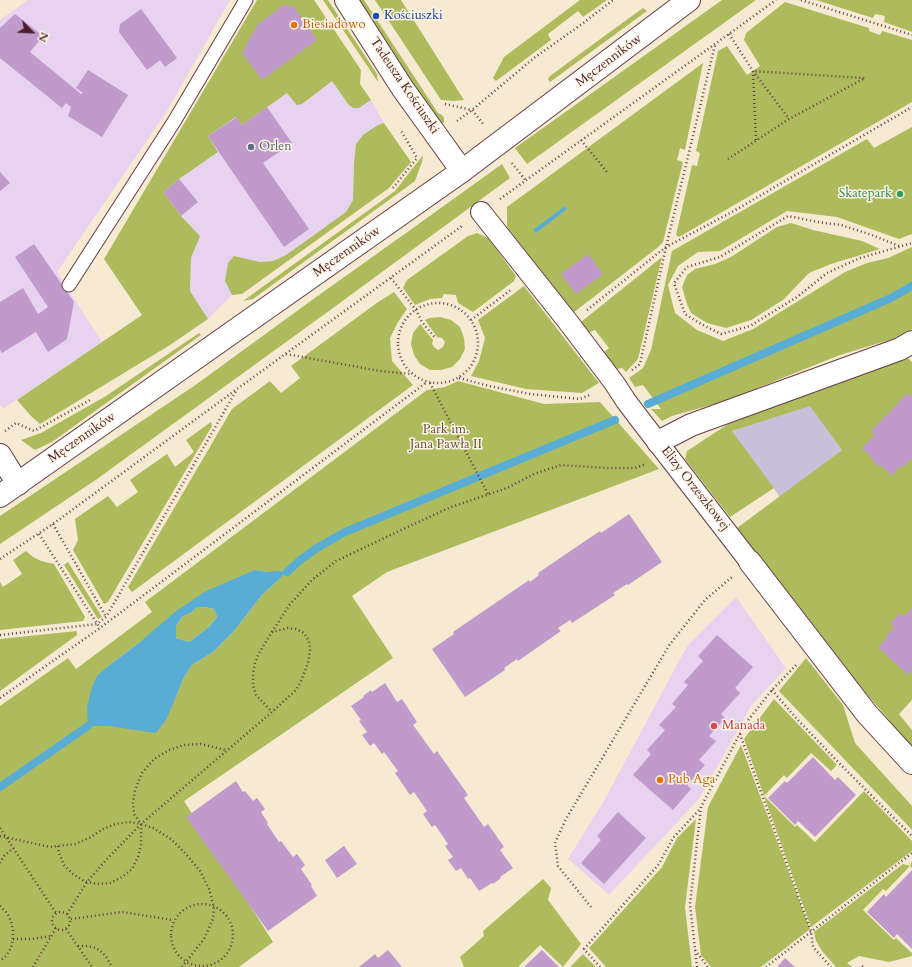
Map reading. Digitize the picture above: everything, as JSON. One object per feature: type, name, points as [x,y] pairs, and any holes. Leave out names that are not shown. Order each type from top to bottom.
[{"type":"main road","name":"Tadeusza Kościuszki","points":[[346,0],[403,89],[462,171]]},
{"type":"main road","name":"Męczenników","points":[[0,496],[462,171],[689,0]]},
{"type":"main road","points":[[664,450],[691,425],[900,349],[912,342]]},
{"type":"main road","points":[[0,455],[18,484]]},
{"type":"main road","name":"Elizy Orzeszkowej","points":[[750,562],[867,714],[912,763]]},
{"type":"street","name":"Elizy Orzeszkowej","points":[[481,212],[569,323],[626,401],[750,562]]},
{"type":"lane","points":[[69,285],[175,120],[246,0]]},
{"type":"path","points":[[472,110],[534,58],[582,24],[612,0]]},
{"type":"path","points":[[0,559],[53,524],[285,354],[776,0]]},
{"type":"path","points":[[801,0],[912,35]]},
{"type":"path","points":[[729,34],[789,119]]},
{"type":"path","points":[[459,378],[489,386],[530,394],[580,399],[615,384],[640,364],[666,248],[715,45]]},
{"type":"path","points":[[728,159],[789,119],[866,78],[754,71]]},
{"type":"path","points":[[754,71],[756,140]]},
{"type":"path","points":[[569,323],[666,248],[732,212],[912,107]]},
{"type":"path","points":[[391,191],[417,158],[396,124]]},
{"type":"path","points":[[581,140],[607,172]]},
{"type":"path","points":[[900,246],[872,235],[841,226],[788,216],[720,257],[687,267],[674,283],[685,314],[721,334],[750,326],[797,297],[827,273],[860,258],[912,243]]},
{"type":"path","points":[[471,320],[531,275]]},
{"type":"path","points":[[391,278],[436,339]]},
{"type":"path","points":[[285,354],[380,371],[412,374],[429,383],[445,383],[459,378],[471,366],[478,351],[478,335],[471,320],[459,309],[445,304],[429,304],[416,310],[405,321],[399,334],[399,349],[403,362],[412,374]]},
{"type":"path","points":[[429,383],[487,493]]},
{"type":"path","points":[[0,698],[100,628],[429,383]]},
{"type":"path","points":[[0,635],[97,624],[106,617],[237,389]]},
{"type":"path","points":[[0,435],[16,423],[34,431],[94,398]]},
{"type":"path","points":[[272,712],[256,695],[253,685],[255,663],[259,653],[290,604],[312,580],[336,561],[451,507],[487,493],[507,488],[534,474],[561,465],[635,468],[664,450]]},
{"type":"path","points":[[53,524],[106,617],[110,620]]},
{"type":"path","points":[[39,534],[100,628]]},
{"type":"path","points":[[591,907],[558,866],[555,843],[566,819],[670,644],[705,600],[750,562]]},
{"type":"path","points":[[67,914],[87,882],[141,824],[296,690],[308,663],[310,650],[309,641],[304,633],[296,629],[288,628],[272,632]]},
{"type":"path","points":[[600,967],[584,949],[659,864],[672,838],[701,808],[745,724],[772,690],[815,646]]},
{"type":"path","points":[[772,690],[802,724],[912,836]]},
{"type":"path","points":[[740,733],[811,931],[813,947],[831,967]]},
{"type":"path","points":[[58,846],[64,865],[73,874],[84,881],[97,884],[110,883],[122,877],[132,869],[138,857],[141,845],[141,824],[134,814],[133,803],[135,790],[142,773],[154,758],[169,750],[184,745],[201,744],[226,750]]},
{"type":"path","points":[[697,967],[690,904],[701,808]]},
{"type":"path","points":[[0,836],[50,847],[76,844],[115,824],[129,822],[153,828],[171,840],[186,854],[200,871],[209,889],[214,906],[213,919],[204,938],[182,967]]},
{"type":"path","points":[[0,828],[56,913]]},
{"type":"path","points":[[0,862],[13,848]]},
{"type":"path","points":[[766,967],[912,853]]},
{"type":"path","points":[[0,902],[0,907],[7,913],[13,930],[11,948],[6,956],[0,961]]},
{"type":"path","points":[[203,903],[214,906],[220,909],[227,916],[233,934],[232,944],[228,953],[221,960],[208,966],[194,966],[178,956],[173,948],[170,939],[170,929],[173,920],[178,913],[194,904],[203,903]]},
{"type":"path","points":[[56,913],[62,912],[67,914],[71,919]]},
{"type":"path","points":[[71,919],[122,912],[173,920]]},
{"type":"path","points":[[56,913],[52,924],[56,928],[61,930],[66,929],[70,924],[71,919]]},
{"type":"path","points":[[33,967],[56,928]]},
{"type":"path","points":[[66,929],[92,967]]},
{"type":"path","points":[[13,939],[32,939],[51,936]]},
{"type":"path","points":[[78,946],[96,948],[108,958],[112,967]]},
{"type":"path","points":[[695,950],[708,967]]},
{"type":"shaded area","points":[[28,0],[230,0],[167,111],[57,272],[102,342],[3,409],[0,404],[0,20]]},
{"type":"shaded area","points":[[332,81],[348,104],[359,108],[371,100],[384,123],[378,125],[356,144],[353,200],[346,212],[286,255],[273,261],[260,262],[234,256],[225,281],[232,295],[208,319],[190,291],[191,258],[200,236],[181,216],[163,192],[218,152],[208,136],[237,117],[243,125],[287,93],[302,104]]},
{"type":"shaded area","points":[[810,405],[842,450],[780,497],[732,431]]},
{"type":"shaded area","points":[[736,597],[786,668],[751,706],[699,799],[609,895],[568,859],[605,799],[687,646]]},
{"type":"green space","points":[[257,0],[314,0],[361,70],[360,84],[371,100],[359,108],[353,108],[348,104],[332,81],[302,104],[297,105],[287,93],[242,125],[236,117],[208,136],[218,152],[163,192],[181,216],[200,236],[191,258],[190,291],[208,319],[170,345],[40,424],[17,400],[142,315],[104,259]]},
{"type":"green space","points":[[323,0],[328,0],[377,74],[378,82]]},
{"type":"green space","points":[[358,0],[364,0],[438,113],[444,118],[444,122],[441,126],[432,114]]},
{"type":"green space","points":[[375,0],[401,0],[464,100],[441,100]]},
{"type":"green space","points":[[580,0],[607,0],[583,17],[578,11],[548,34],[551,40],[496,81],[493,78],[504,57]]},
{"type":"green space","points":[[722,0],[756,0],[527,164],[515,148]]},
{"type":"green space","points":[[816,0],[912,0],[912,32],[884,22],[885,16],[875,14],[873,18]]},
{"type":"green space","points":[[785,2],[869,28],[869,31],[880,35],[882,31],[912,40],[912,102],[679,237],[676,235],[692,165],[697,166],[700,153],[696,151],[718,51],[727,46],[747,75],[760,66],[744,40],[746,33]]},
{"type":"green space","points":[[643,8],[647,11],[550,82],[548,79],[550,76]]},
{"type":"green space","points":[[703,63],[685,150],[680,148],[677,160],[683,162],[663,242],[573,313],[507,227],[507,207]]},
{"type":"green space","points":[[384,123],[411,162],[389,188],[242,294],[232,295],[225,281],[228,263],[234,256],[260,262],[273,261],[286,255],[346,212],[353,200],[356,144],[363,135],[378,125]]},
{"type":"green space","points":[[912,127],[912,234],[899,239],[837,217],[787,211],[720,251],[698,252],[678,266],[668,285],[675,313],[697,330],[723,341],[753,329],[845,272],[867,263],[888,258],[912,247],[912,329],[899,337],[840,355],[725,401],[672,416],[662,421],[651,409],[661,409],[643,385],[635,387],[629,378],[643,368],[651,350],[672,251],[867,139],[874,148]]},
{"type":"green space","points":[[423,155],[415,181],[253,299],[243,301],[395,191]]},
{"type":"green space","points":[[502,164],[510,178],[97,479],[0,544],[0,516],[194,386]]},
{"type":"green space","points":[[791,223],[813,230],[862,241],[880,249],[831,264],[809,273],[783,300],[751,320],[726,328],[707,323],[691,313],[682,287],[687,275],[695,269],[715,264],[731,257],[777,227]]},
{"type":"green space","points":[[477,233],[488,238],[516,276],[514,281],[473,312],[458,303],[456,295],[444,294],[442,298],[430,299],[415,305],[403,288],[407,280],[468,236]]},
{"type":"green space","points":[[662,257],[638,359],[626,372],[622,368],[616,369],[603,353],[609,348],[595,330],[588,333],[581,322]]},
{"type":"green space","points":[[524,286],[599,383],[582,393],[526,389],[471,376],[479,361],[485,338],[478,320]]},
{"type":"green space","points":[[394,292],[407,309],[390,338],[392,361],[413,385],[132,592],[128,587],[232,409],[270,381],[281,393],[300,378],[291,366],[378,302]]},
{"type":"green space","points":[[440,317],[451,320],[460,327],[464,338],[465,349],[460,359],[452,367],[441,370],[430,370],[420,364],[414,355],[411,344],[413,333],[420,324],[433,340],[432,344],[434,347],[438,350],[443,347],[445,342],[442,338],[437,337],[425,320]]},
{"type":"green space","points":[[199,333],[201,335],[52,442],[35,450],[21,440],[41,433],[106,396]]},
{"type":"green space","points":[[906,356],[912,362],[912,700],[899,714],[912,730],[912,750],[884,714],[852,677],[737,528],[842,450],[810,406],[732,431],[774,488],[730,517],[685,459],[687,451],[728,424]]},
{"type":"green space","name":"Park im. Jana Pawła II","points":[[458,381],[544,404],[600,402],[659,469],[387,572],[352,596],[393,658],[184,801],[273,942],[239,967],[0,967],[0,706],[68,658],[76,669],[152,612],[145,602],[427,390],[445,387]],"holes":[[[255,570],[287,572],[262,595],[235,630],[213,652],[192,665],[183,679],[176,697],[108,726],[88,725],[107,667],[140,642]]]},
{"type":"green space","points":[[211,422],[212,426],[108,602],[104,604],[73,550],[78,540],[75,519],[108,496],[117,507],[138,492],[130,480],[167,454],[175,467],[194,452],[186,440]]},
{"type":"green space","points":[[26,551],[41,561],[54,564],[85,617],[83,621],[0,630],[0,582],[3,587],[22,574],[13,560]]},
{"type":"green space","points":[[68,562],[102,617],[98,619],[64,565]]},
{"type":"green space","points":[[197,607],[214,609],[217,617],[209,627],[189,642],[176,638],[176,626],[182,617],[192,612]]},
{"type":"green space","points":[[77,631],[77,635],[0,691],[0,639]]},
{"type":"green space","points":[[806,658],[843,705],[855,743],[912,806],[912,830],[779,691]]},
{"type":"green space","points":[[774,699],[837,765],[831,771],[811,753],[787,778],[784,775],[764,796],[744,739]]},
{"type":"green space","points":[[741,745],[810,929],[761,967],[711,967],[701,955],[695,907],[708,807]]},
{"type":"green space","points":[[864,791],[912,841],[912,851],[811,927],[764,796],[795,827],[797,825],[815,842]]},
{"type":"green space","points":[[696,819],[685,907],[692,967],[606,967],[589,948],[662,867],[677,838]]},
{"type":"green space","points":[[903,864],[910,866],[886,891],[883,889],[863,910],[894,940],[896,938],[912,953],[912,956],[889,962],[859,956],[847,963],[852,967],[836,967],[822,951],[816,941],[814,932]]},
{"type":"green space","points":[[543,879],[551,888],[548,900],[581,944],[563,967],[540,945],[518,967],[464,967],[460,957],[484,936],[483,931]]},
{"type":"green space","points":[[583,954],[596,967],[570,967]]},
{"type":"water","points":[[565,206],[567,209],[536,233],[533,230]]},
{"type":"water","points":[[255,570],[287,572],[262,595],[235,630],[213,652],[192,665],[183,679],[166,720],[156,733],[108,726],[88,726],[87,707],[92,687],[97,676],[175,612],[206,591]],"holes":[[[197,607],[214,609],[217,617],[209,627],[189,642],[176,638],[176,626],[182,617],[192,612]]]},
{"type":"building","points":[[284,5],[294,7],[317,40],[262,80],[242,53],[258,24]]},
{"type":"building","points":[[141,9],[177,58],[165,67],[160,60],[147,70],[119,32],[120,24]]},
{"type":"building","points":[[15,14],[43,36],[30,52],[81,94],[83,93],[76,88],[88,70],[128,95],[102,137],[68,116],[71,107],[66,103],[62,108],[0,58],[0,28]]},
{"type":"building","points":[[267,107],[292,143],[263,163],[309,229],[284,247],[208,136],[237,117],[242,125]]},
{"type":"building","points":[[0,172],[10,183],[0,191]]},
{"type":"building","points":[[179,179],[198,202],[181,216],[163,192]]},
{"type":"building","points":[[34,244],[74,302],[67,339],[48,352],[36,332],[2,353],[0,350],[0,302],[23,288],[38,314],[48,307],[15,257]]},
{"type":"building","points":[[588,254],[603,274],[576,294],[561,274]]},
{"type":"building","points":[[908,393],[912,397],[912,460],[911,459],[902,468],[900,466],[892,476],[880,465],[879,467],[862,448],[875,435],[871,431]]},
{"type":"building","points":[[629,514],[662,562],[628,585],[627,584],[613,593],[615,595],[572,623],[570,620],[558,628],[561,631],[518,661],[517,659],[504,668],[505,670],[465,697],[432,649],[454,634],[453,632],[529,580],[530,582],[539,575],[538,573],[600,531],[601,533]]},
{"type":"building","points":[[912,608],[912,671],[908,675],[878,647],[887,638],[886,636],[894,627],[890,623],[900,613],[904,617]]},
{"type":"building","points":[[717,635],[753,667],[735,688],[740,693],[721,714],[725,718],[709,736],[716,741],[699,760],[705,765],[687,785],[691,789],[673,810],[633,775],[651,754],[647,750],[665,730],[659,725],[676,707],[672,704],[688,685],[684,682],[703,661],[698,656]]},
{"type":"building","points":[[385,683],[397,702],[402,699],[417,722],[413,725],[434,754],[437,751],[468,795],[464,798],[484,827],[488,824],[504,847],[500,850],[513,868],[493,884],[492,883],[479,891],[470,878],[468,879],[461,868],[456,871],[448,860],[453,857],[445,846],[448,844],[435,825],[432,827],[423,814],[427,811],[414,792],[410,795],[395,773],[398,771],[384,752],[382,754],[374,743],[370,746],[362,735],[367,732],[351,706],[371,690],[372,692]]},
{"type":"building","points":[[813,757],[835,780],[838,777],[856,795],[815,837],[798,821],[795,825],[768,798],[785,781],[787,783]]},
{"type":"building","points":[[236,781],[243,792],[245,791],[253,801],[257,798],[265,809],[261,812],[279,842],[281,841],[293,857],[297,854],[305,865],[301,869],[312,885],[311,886],[317,896],[268,931],[186,817]]},
{"type":"building","points":[[618,812],[646,838],[604,884],[581,863],[601,840],[597,836]]},
{"type":"building","points":[[344,846],[357,864],[337,878],[325,860]]},
{"type":"building","points":[[912,870],[912,949],[897,934],[894,938],[867,912],[884,894],[886,897]]},
{"type":"building","points":[[388,950],[402,967],[359,967],[375,954],[378,958]]},
{"type":"building","points":[[542,950],[559,967],[524,967]]},
{"type":"building","points":[[785,958],[795,967],[777,967]]},
{"type":"waterway","points":[[648,404],[891,298],[912,286]]},
{"type":"waterway","points":[[287,572],[317,548],[345,532],[615,420]]},
{"type":"waterway","points":[[0,787],[88,726]]},
{"type":"place","name":"Kościuszki","points":[[376,16]]},
{"type":"place","name":"Biesiadowo","points":[[294,25]]},
{"type":"place","name":"Orlen","points":[[251,147]]},
{"type":"place","name":"Skatepark","points":[[900,194]]},
{"type":"place","name":"Manada","points":[[714,726]]},
{"type":"place","name":"Pub Aga","points":[[660,780]]}]
